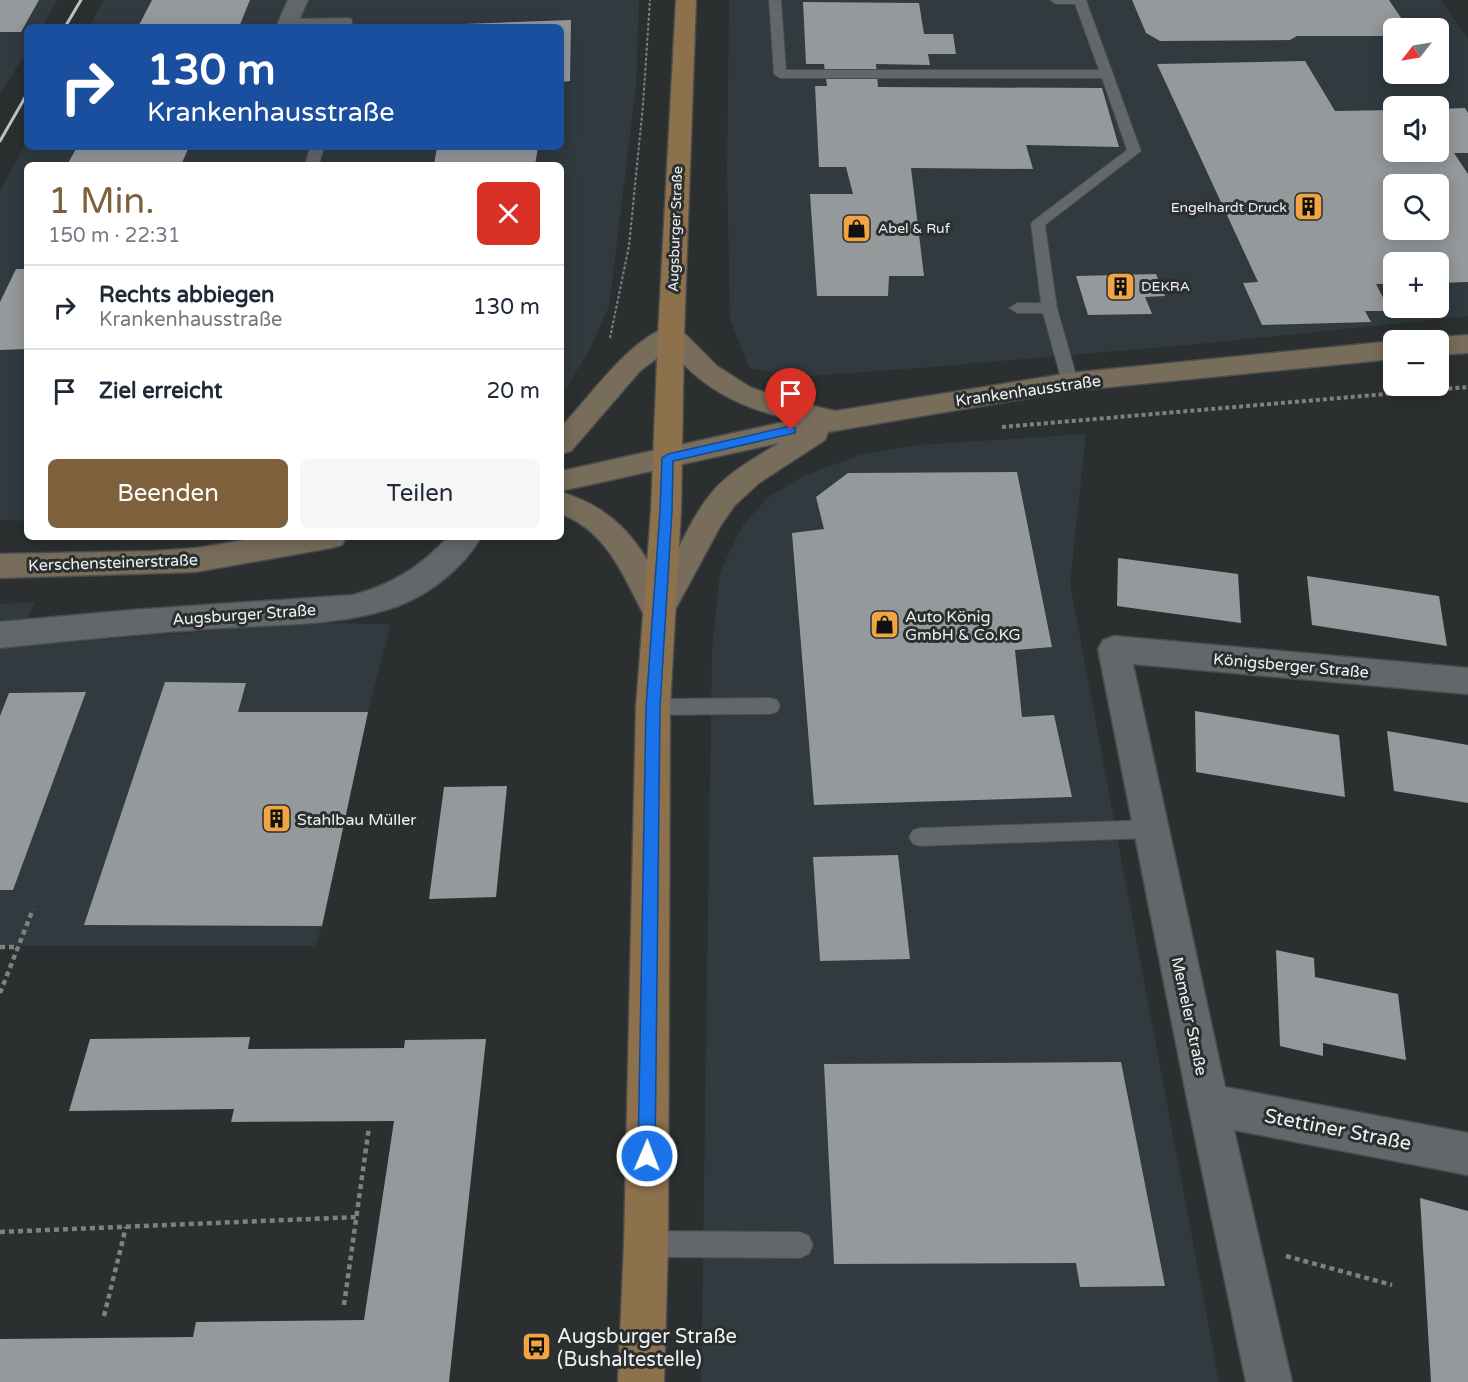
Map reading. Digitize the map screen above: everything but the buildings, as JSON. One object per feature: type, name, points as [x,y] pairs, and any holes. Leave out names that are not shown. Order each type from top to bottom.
[{"type":"main road","name":"Augsburger Straße","points":[[640,1382],[646,1244],[653,707],[666,511],[671,334],[686,0]]},
{"type":"street","points":[[286,24],[298,0]]},
{"type":"street","points":[[564,441],[631,365],[671,334],[699,367],[729,390],[764,404],[834,421]]},
{"type":"street","points":[[1449,345],[1468,344]]},
{"type":"street","name":"Krankenhausstraße","points":[[668,458],[834,421],[1070,382],[1383,351]]},
{"type":"street","points":[[658,612],[689,560],[709,520],[725,498],[749,476],[834,421]]},
{"type":"street","points":[[564,481],[668,458]]},
{"type":"street","points":[[564,504],[586,512],[620,542],[646,584],[658,612]]},
{"type":"street","name":"Kerschensteinerstraße","points":[[0,566],[196,560],[314,540]]},
{"type":"street","name":"Augsburger Straße","points":[[0,635],[131,622],[353,607],[375,602],[422,580],[441,566],[463,540]]},
{"type":"street","name":"Königsberger Straße","points":[[1114,649],[1468,681]]},
{"type":"street","name":"Memeler Straße","points":[[1114,649],[1208,1104],[1269,1382]]},
{"type":"street","name":"Stettiner Straße","points":[[1208,1104],[1468,1154]]},
{"type":"lane","points":[[775,0],[780,74],[1107,74]]},
{"type":"lane","points":[[1056,0],[1080,0],[1134,151],[1038,224],[1049,308],[1070,382]]},
{"type":"lane","points":[[307,24],[348,22]]},
{"type":"lane","points":[[1017,308],[1049,308]]},
{"type":"lane","points":[[653,707],[770,706]]},
{"type":"lane","points":[[920,837],[1151,829]]},
{"type":"lane","points":[[646,1244],[800,1245]]},
{"type":"path","points":[[609,341],[614,331],[629,246],[643,105],[650,0]]},
{"type":"path","points":[[995,428],[1468,387]]},
{"type":"path","points":[[0,993],[33,909]]},
{"type":"path","points":[[0,947],[18,947]]},
{"type":"path","points":[[344,1305],[369,1127]]},
{"type":"path","points":[[0,1232],[357,1217]]},
{"type":"path","points":[[104,1316],[126,1227]]},
{"type":"path","points":[[1239,1243],[1392,1285]]},
{"type":"shaded area","points":[[0,0],[58,0],[44,24],[24,24],[24,56],[0,94]]},
{"type":"shaded area","points":[[104,0],[639,0],[636,88],[609,306],[588,353],[564,391],[564,162],[24,162],[24,521],[0,520],[0,191],[24,147],[24,150],[564,150],[564,24],[91,24]]},
{"type":"shaded area","points":[[729,0],[1441,0],[1468,39],[1468,316],[1449,318],[1449,252],[1383,252],[1383,318],[1449,318],[1209,343],[793,377],[749,368],[730,319],[727,171]]},
{"type":"shaded area","points":[[1086,434],[1070,584],[1219,1382],[701,1382],[712,648],[720,572],[743,525],[767,498],[803,476],[860,455],[916,445]]},
{"type":"shaded area","points":[[35,602],[14,647],[306,623],[391,624],[368,712],[322,926],[315,946],[0,946],[0,604]]},
{"type":"railway","points":[[67,24],[81,0]]},
{"type":"railway","points":[[0,141],[24,99]]},
{"type":"place","name":"Engelhardt Druck","points":[[1308,207]]},
{"type":"place","name":"Abel & Ruf","points":[[857,228]]},
{"type":"place","name":"DEKRA","points":[[1120,286]]},
{"type":"place","name":"Auto König GmbH & Co.KG","points":[[884,625]]},
{"type":"place","name":"Stahlbau Müller","points":[[276,819]]},
{"type":"place","name":"Augsburger Straße (Bushaltestelle)","points":[[536,1347]]},
{"type":"route","points":[[647,1156],[653,707],[668,458],[791,430]]}]
